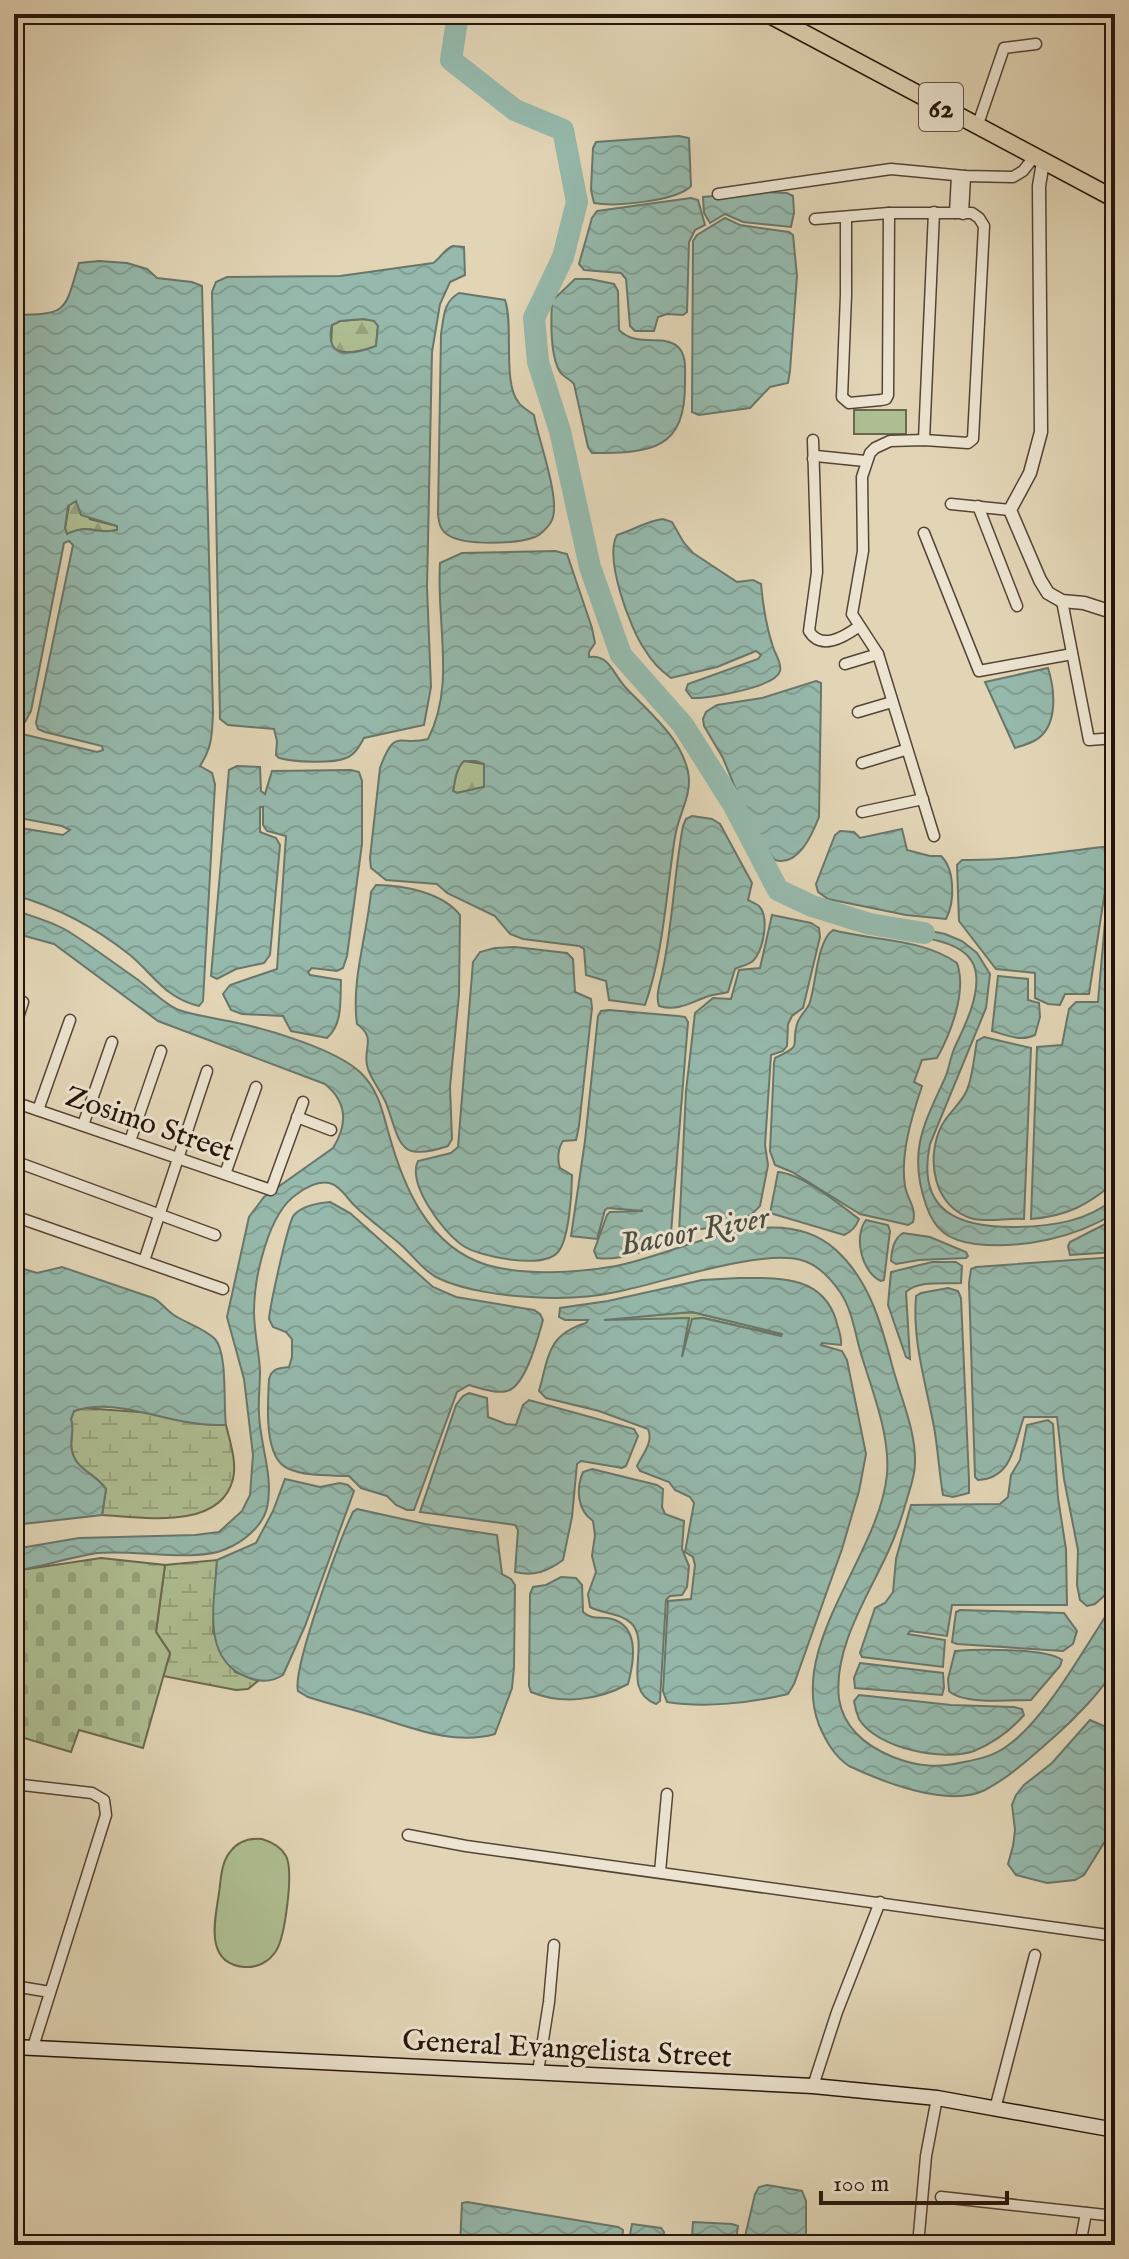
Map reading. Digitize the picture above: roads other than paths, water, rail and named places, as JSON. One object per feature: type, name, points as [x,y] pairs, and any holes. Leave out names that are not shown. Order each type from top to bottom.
[{"type":"main road","name":"62","points":[[768,14],[1115,199]]},
{"type":"main road","name":"General Evangelista Street","points":[[14,2047],[813,2086],[937,2098],[1115,2130]]},
{"type":"street","points":[[977,127],[1004,48],[1036,44]]},
{"type":"street","points":[[718,194],[891,169],[961,176],[1013,177],[1039,160]]},
{"type":"street","points":[[1010,510],[1030,473],[1041,432],[1039,160]]},
{"type":"street","points":[[959,213],[961,176]]},
{"type":"street","points":[[924,440],[934,212]]},
{"type":"street","points":[[846,218],[842,397],[849,403],[881,400],[888,395],[889,213]]},
{"type":"street","points":[[815,219],[889,213],[972,213],[984,226],[974,433],[968,443],[924,440],[882,444],[865,461],[862,477],[863,551],[852,614],[878,654],[905,750],[934,836]]},
{"type":"street","points":[[813,440],[817,572],[809,631],[822,641],[836,641],[858,627]]},
{"type":"street","points":[[813,459],[816,456],[865,461]]},
{"type":"street","points":[[951,504],[1010,510]]},
{"type":"street","points":[[978,506],[1017,606]]},
{"type":"street","points":[[1010,510],[1048,593],[1062,601],[1084,603],[1115,613]]},
{"type":"street","points":[[924,533],[979,671],[1072,654]]},
{"type":"street","points":[[1062,601],[1089,740],[1112,738],[1115,758]]},
{"type":"street","points":[[845,664],[878,654]]},
{"type":"street","points":[[858,712],[892,702]]},
{"type":"street","points":[[862,763],[905,750]]},
{"type":"street","points":[[862,812],[923,799]]},
{"type":"street","points":[[14,1030],[23,1002]]},
{"type":"street","points":[[38,1110],[70,1020]]},
{"type":"street","points":[[83,1125],[112,1042]]},
{"type":"street","points":[[130,1141],[161,1051]]},
{"type":"street","points":[[144,1261],[207,1071]]},
{"type":"street","points":[[225,1174],[256,1087]]},
{"type":"street","name":"Zosimo Street","points":[[14,1102],[271,1190],[297,1117]]},
{"type":"street","points":[[303,1102],[297,1117],[331,1130]]},
{"type":"street","points":[[14,1161],[215,1235]]},
{"type":"street","points":[[14,1216],[223,1289]]},
{"type":"street","points":[[14,1784],[92,1793],[104,1800],[106,1815],[33,2047]]},
{"type":"street","points":[[660,1872],[667,1794]]},
{"type":"street","points":[[408,1835],[466,1846],[1115,1936]]},
{"type":"street","points":[[813,2086],[837,2012],[880,1902]]},
{"type":"street","points":[[538,2072],[554,1945]]},
{"type":"street","points":[[995,2109],[1035,1955]]},
{"type":"street","points":[[14,1986],[50,1992]]},
{"type":"street","points":[[918,2245],[926,2156],[937,2098]]},
{"type":"street","points":[[941,2197],[1115,2216]]},
{"type":"street","points":[[1080,2245],[1086,2213]]},
{"type":"water","points":[[679,136],[689,138],[691,186],[673,196],[645,202],[594,203],[591,190],[596,142]]},
{"type":"water","points":[[764,192],[793,196],[791,227],[743,222],[725,214],[710,223],[704,213],[703,197]]},
{"type":"water","points":[[691,198],[698,200],[705,225],[695,230],[689,242],[687,312],[658,317],[654,331],[635,331],[630,326],[626,279],[621,273],[584,270],[579,264],[592,218],[597,211]]},
{"type":"water","points":[[725,218],[740,225],[793,235],[797,276],[790,371],[788,383],[770,387],[750,408],[699,415],[692,412],[693,241],[697,235]]},
{"type":"water","points":[[450,247],[464,247],[465,275],[450,282],[440,304],[432,352],[427,587],[431,687],[424,725],[364,738],[352,755],[339,760],[312,762],[279,758],[276,755],[274,729],[228,725],[220,719],[212,292],[216,282],[227,277],[340,276],[433,263]],"holes":[[[340,321],[374,321],[378,326],[376,346],[349,353],[336,349],[332,344],[332,325]]]},
{"type":"water","points":[[79,263],[127,263],[147,269],[157,278],[202,286],[213,713],[211,741],[200,766],[212,773],[215,784],[203,1001],[199,1006],[177,998],[130,955],[89,927],[60,912],[14,895],[14,827],[63,835],[70,830],[14,817],[14,732],[97,752],[103,750],[102,746],[45,732],[38,729],[36,723],[73,545],[69,541],[64,543],[31,711],[25,722],[14,722],[14,315],[45,313],[61,307],[70,292]],"holes":[[[76,501],[81,515],[117,526],[117,530],[82,529],[67,534],[68,506]]]},
{"type":"water","points":[[575,279],[614,284],[618,291],[619,330],[642,340],[671,343],[682,353],[685,367],[684,404],[672,434],[661,443],[613,453],[592,453],[588,447],[574,384],[560,372],[554,357],[552,337],[552,301]]},
{"type":"water","points":[[459,293],[505,300],[511,382],[519,403],[534,415],[554,498],[551,522],[535,537],[491,543],[466,541],[448,535],[439,523],[441,334],[447,305]]},
{"type":"water","points":[[663,519],[672,522],[693,553],[737,582],[753,580],[761,584],[768,631],[780,665],[776,677],[740,691],[692,698],[686,690],[688,684],[758,659],[761,655],[756,651],[717,667],[671,678],[650,658],[632,626],[620,593],[614,546],[617,535]]},
{"type":"water","points":[[555,551],[567,554],[592,628],[595,643],[589,657],[607,662],[627,689],[672,737],[684,760],[689,780],[687,796],[677,829],[660,943],[645,1005],[609,1000],[606,981],[586,975],[584,949],[579,946],[523,939],[510,934],[495,916],[447,893],[437,884],[386,880],[371,868],[380,768],[385,755],[394,742],[428,739],[436,718],[443,675],[440,563],[462,553]],"holes":[[[476,761],[484,764],[484,787],[457,793],[453,791],[461,764]]]},
{"type":"water","points":[[1048,668],[1053,708],[1048,727],[1034,741],[1015,748],[985,682]]},
{"type":"water","points":[[816,681],[821,683],[819,817],[797,854],[791,859],[775,860],[752,829],[703,719],[706,712],[717,705],[762,698]]},
{"type":"water","points":[[237,766],[260,767],[261,791],[265,794],[272,771],[351,770],[359,772],[362,781],[362,844],[347,956],[343,968],[337,971],[312,968],[308,972],[310,975],[341,980],[338,1019],[327,1038],[291,1031],[283,1016],[242,1014],[231,1010],[223,994],[230,985],[277,969],[286,836],[267,831],[263,825],[263,807],[260,807],[260,832],[276,838],[280,845],[270,955],[264,963],[236,969],[217,979],[211,976],[229,770]]},
{"type":"water","points":[[692,816],[712,819],[720,824],[752,883],[748,900],[762,911],[764,934],[753,961],[735,969],[728,992],[666,1008],[659,1006],[658,992],[683,826],[686,819]]},
{"type":"water","points":[[902,829],[907,850],[941,856],[946,862],[952,886],[946,919],[906,915],[828,899],[818,892],[816,884],[835,835],[840,831],[854,832],[860,838]]},
{"type":"water","points":[[1112,846],[1089,994],[1065,994],[1060,1005],[1048,1004],[1035,998],[1035,973],[996,969],[959,921],[957,865],[962,860]]},
{"type":"water","points":[[1115,867],[1115,1182],[1076,1208],[1031,1219],[1037,1047],[1062,1045],[1069,1009],[1076,1002],[1098,1002],[1107,898]]},
{"type":"water","points":[[376,885],[422,892],[444,901],[460,915],[459,994],[450,1087],[452,1139],[448,1146],[431,1151],[410,1150],[399,1139],[386,1103],[368,1069],[367,1035],[357,1024],[358,975],[371,892]]},
{"type":"water","points":[[14,910],[66,930],[179,1010],[282,1035],[350,1064],[367,1079],[375,1093],[402,1173],[421,1212],[449,1244],[487,1265],[534,1272],[568,1272],[616,1266],[698,1241],[758,1228],[786,1228],[813,1235],[836,1250],[857,1275],[878,1318],[915,1451],[912,1482],[896,1533],[854,1623],[841,1661],[839,1699],[851,1728],[874,1748],[911,1763],[945,1765],[992,1755],[1021,1735],[1034,1720],[1062,1685],[1115,1606],[1115,1661],[1104,1684],[1054,1737],[1012,1772],[985,1790],[970,1795],[935,1795],[916,1791],[849,1766],[831,1748],[819,1725],[813,1694],[816,1663],[825,1631],[881,1504],[887,1459],[880,1414],[851,1315],[832,1282],[807,1262],[783,1258],[710,1268],[595,1296],[542,1298],[483,1292],[433,1275],[329,1183],[308,1187],[287,1203],[271,1231],[260,1265],[254,1319],[260,1371],[260,1426],[269,1496],[267,1508],[256,1527],[239,1542],[213,1553],[98,1553],[14,1571],[14,1549],[79,1538],[219,1532],[242,1511],[250,1495],[253,1455],[244,1379],[227,1317],[249,1217],[264,1197],[333,1148],[341,1130],[343,1114],[338,1098],[325,1084],[158,1021],[54,944],[14,933]]},
{"type":"water","name":"Bacoor River","points":[[772,915],[811,923],[819,928],[820,937],[803,1008],[792,1016],[788,1024],[787,1046],[771,1055],[765,1145],[768,1165],[760,1206],[751,1215],[718,1226],[679,1233],[686,1091],[695,1013],[713,998],[731,999],[739,970],[760,968]]},
{"type":"water","points":[[897,924],[945,934],[962,941],[977,953],[990,974],[986,1008],[930,1144],[927,1167],[929,1185],[936,1200],[946,1211],[960,1219],[996,1226],[1069,1221],[1093,1213],[1115,1198],[1115,1213],[1066,1235],[1011,1245],[966,1242],[950,1237],[938,1228],[926,1205],[921,1186],[918,1170],[920,1140],[973,1003],[976,974],[973,963],[955,947],[895,933]]},
{"type":"water","points":[[833,930],[928,949],[957,963],[960,974],[959,999],[947,1037],[937,1058],[922,1060],[914,1082],[922,1086],[904,1161],[905,1186],[914,1212],[913,1222],[908,1225],[860,1214],[792,1172],[775,1165],[770,1151],[775,1058],[795,1044],[795,1031],[810,1002],[820,953]]},
{"type":"water","points":[[515,947],[567,953],[573,959],[575,992],[591,999],[592,1008],[576,1140],[563,1141],[558,1154],[560,1168],[572,1175],[567,1228],[557,1253],[549,1258],[525,1261],[481,1254],[454,1239],[429,1207],[416,1171],[418,1161],[451,1153],[458,1147],[473,962],[480,952]]},
{"type":"water","points":[[998,976],[1028,979],[1028,1000],[1039,1003],[1040,1017],[1035,1035],[1019,1038],[992,1031]]},
{"type":"water","points":[[601,1011],[685,1017],[688,1022],[671,1233],[648,1249],[626,1256],[597,1258],[594,1251],[607,1215],[610,1212],[643,1211],[608,1208],[597,1239],[571,1236],[598,1016]]},
{"type":"water","points":[[984,1037],[1031,1048],[1024,1219],[980,1220],[960,1213],[949,1205],[936,1180],[934,1152],[937,1138],[945,1120],[967,1090],[977,1041]]},
{"type":"water","points":[[778,1172],[798,1178],[831,1198],[859,1219],[855,1227],[844,1235],[770,1213]]},
{"type":"water","points":[[330,1202],[350,1213],[433,1287],[456,1297],[534,1310],[543,1320],[530,1360],[514,1387],[498,1392],[469,1385],[457,1392],[414,1510],[407,1510],[387,1496],[361,1488],[349,1476],[310,1474],[287,1468],[279,1462],[270,1441],[270,1375],[279,1368],[289,1367],[292,1357],[292,1339],[286,1332],[273,1327],[269,1319],[284,1248],[291,1221],[297,1212],[315,1204]]},
{"type":"water","points":[[1115,1219],[1115,1252],[1070,1255],[1070,1242]]},
{"type":"water","points":[[866,1220],[888,1225],[890,1231],[884,1280],[881,1281],[864,1263],[860,1236]]},
{"type":"water","points":[[903,1233],[930,1237],[966,1252],[968,1256],[896,1264],[891,1261],[892,1249]]},
{"type":"water","points":[[1115,1257],[1115,1586],[1095,1604],[1087,1606],[1080,1600],[1077,1585],[1078,1550],[1064,1479],[1057,1417],[1024,1417],[1005,1466],[990,1478],[978,1480],[975,1477],[969,1283],[971,1269],[976,1267]]},
{"type":"water","points":[[932,1262],[956,1262],[962,1266],[961,1283],[925,1284],[906,1292],[910,1359],[906,1357],[888,1305],[891,1272]]},
{"type":"water","points":[[14,1266],[37,1273],[62,1267],[153,1298],[174,1315],[211,1335],[222,1356],[226,1425],[186,1422],[121,1408],[89,1407],[74,1411],[71,1419],[72,1451],[78,1463],[106,1489],[102,1515],[14,1525]]},
{"type":"water","points":[[783,1279],[797,1282],[820,1294],[836,1320],[841,1342],[841,1345],[821,1345],[842,1351],[847,1360],[866,1454],[842,1549],[788,1694],[743,1702],[682,1704],[667,1702],[663,1691],[668,1601],[691,1599],[695,1565],[693,1557],[685,1552],[694,1503],[669,1482],[640,1471],[637,1466],[648,1444],[648,1429],[599,1411],[546,1398],[539,1391],[552,1348],[564,1334],[588,1320],[565,1320],[559,1317],[560,1308],[608,1301],[702,1280]],"holes":[[[692,1312],[782,1334],[703,1318],[692,1319],[682,1357],[689,1318],[604,1320]]]},
{"type":"water","points":[[948,1288],[958,1291],[961,1298],[969,1480],[969,1493],[953,1497],[943,1495],[915,1312],[916,1296]]},
{"type":"water","points":[[469,1393],[487,1398],[488,1417],[506,1424],[516,1425],[523,1405],[529,1400],[634,1429],[638,1436],[626,1466],[622,1468],[581,1461],[577,1464],[572,1517],[563,1560],[546,1570],[528,1574],[515,1572],[518,1530],[515,1525],[420,1512],[456,1405]]},
{"type":"water","points":[[1048,1420],[1053,1424],[1058,1498],[1066,1549],[1067,1605],[952,1605],[947,1636],[910,1631],[908,1634],[945,1640],[943,1667],[862,1657],[860,1653],[875,1608],[885,1603],[893,1592],[896,1559],[911,1505],[1000,1504],[1008,1497],[1011,1475],[1020,1460],[1027,1425]]},
{"type":"water","points":[[592,1469],[657,1485],[663,1489],[662,1507],[665,1514],[684,1521],[682,1549],[689,1566],[687,1587],[682,1595],[670,1596],[666,1600],[660,1701],[656,1704],[645,1697],[639,1688],[639,1642],[631,1623],[590,1607],[588,1594],[596,1572],[592,1556],[595,1535],[593,1521],[581,1505],[579,1485],[583,1472]]},
{"type":"water","points":[[285,1479],[320,1487],[340,1483],[354,1491],[305,1626],[283,1675],[261,1680],[247,1677],[232,1668],[222,1657],[216,1643],[213,1610],[217,1560],[256,1543]]},
{"type":"water","points":[[357,1509],[497,1535],[502,1574],[515,1585],[512,1688],[495,1734],[466,1738],[437,1735],[317,1700],[298,1691],[302,1658],[318,1603],[353,1512]]},
{"type":"water","points":[[561,1577],[576,1578],[582,1585],[583,1612],[593,1617],[612,1619],[627,1629],[633,1646],[628,1684],[605,1694],[580,1699],[555,1698],[531,1692],[530,1594],[533,1587],[546,1585]]},
{"type":"water","points":[[956,1612],[1064,1613],[1077,1631],[1073,1644],[1063,1651],[957,1644],[952,1642]]},
{"type":"water","points":[[955,1651],[1027,1651],[1062,1660],[1031,1700],[976,1700],[949,1691],[948,1679]]},
{"type":"water","points":[[860,1663],[943,1673],[942,1695],[855,1688],[854,1678]]},
{"type":"water","points":[[859,1695],[951,1705],[1014,1707],[1022,1709],[1024,1715],[1001,1736],[974,1751],[946,1755],[929,1753],[895,1745],[868,1729],[855,1708],[854,1701]]},
{"type":"water","points":[[1090,1720],[1115,1731],[1115,1814],[1107,1838],[1084,1875],[1075,1880],[1047,1883],[1016,1875],[1008,1864],[1015,1830],[1012,1805],[1016,1795],[1052,1763]]},
{"type":"water","points":[[767,2185],[802,2191],[806,2201],[806,2245],[743,2245],[755,2194],[759,2187]]},
{"type":"water","points":[[462,2203],[618,2227],[623,2230],[622,2245],[460,2245]]},
{"type":"water","points":[[693,2222],[738,2226],[736,2240],[695,2238],[692,2236]]},
{"type":"water","points":[[632,2224],[661,2228],[664,2245],[628,2245]]},
{"type":"waterway","points":[[458,14],[451,60],[515,110],[563,130],[577,202],[563,257],[534,318],[538,362],[560,431],[590,567],[621,655],[683,725],[733,804],[778,890],[812,906],[870,924],[924,933]]}]
